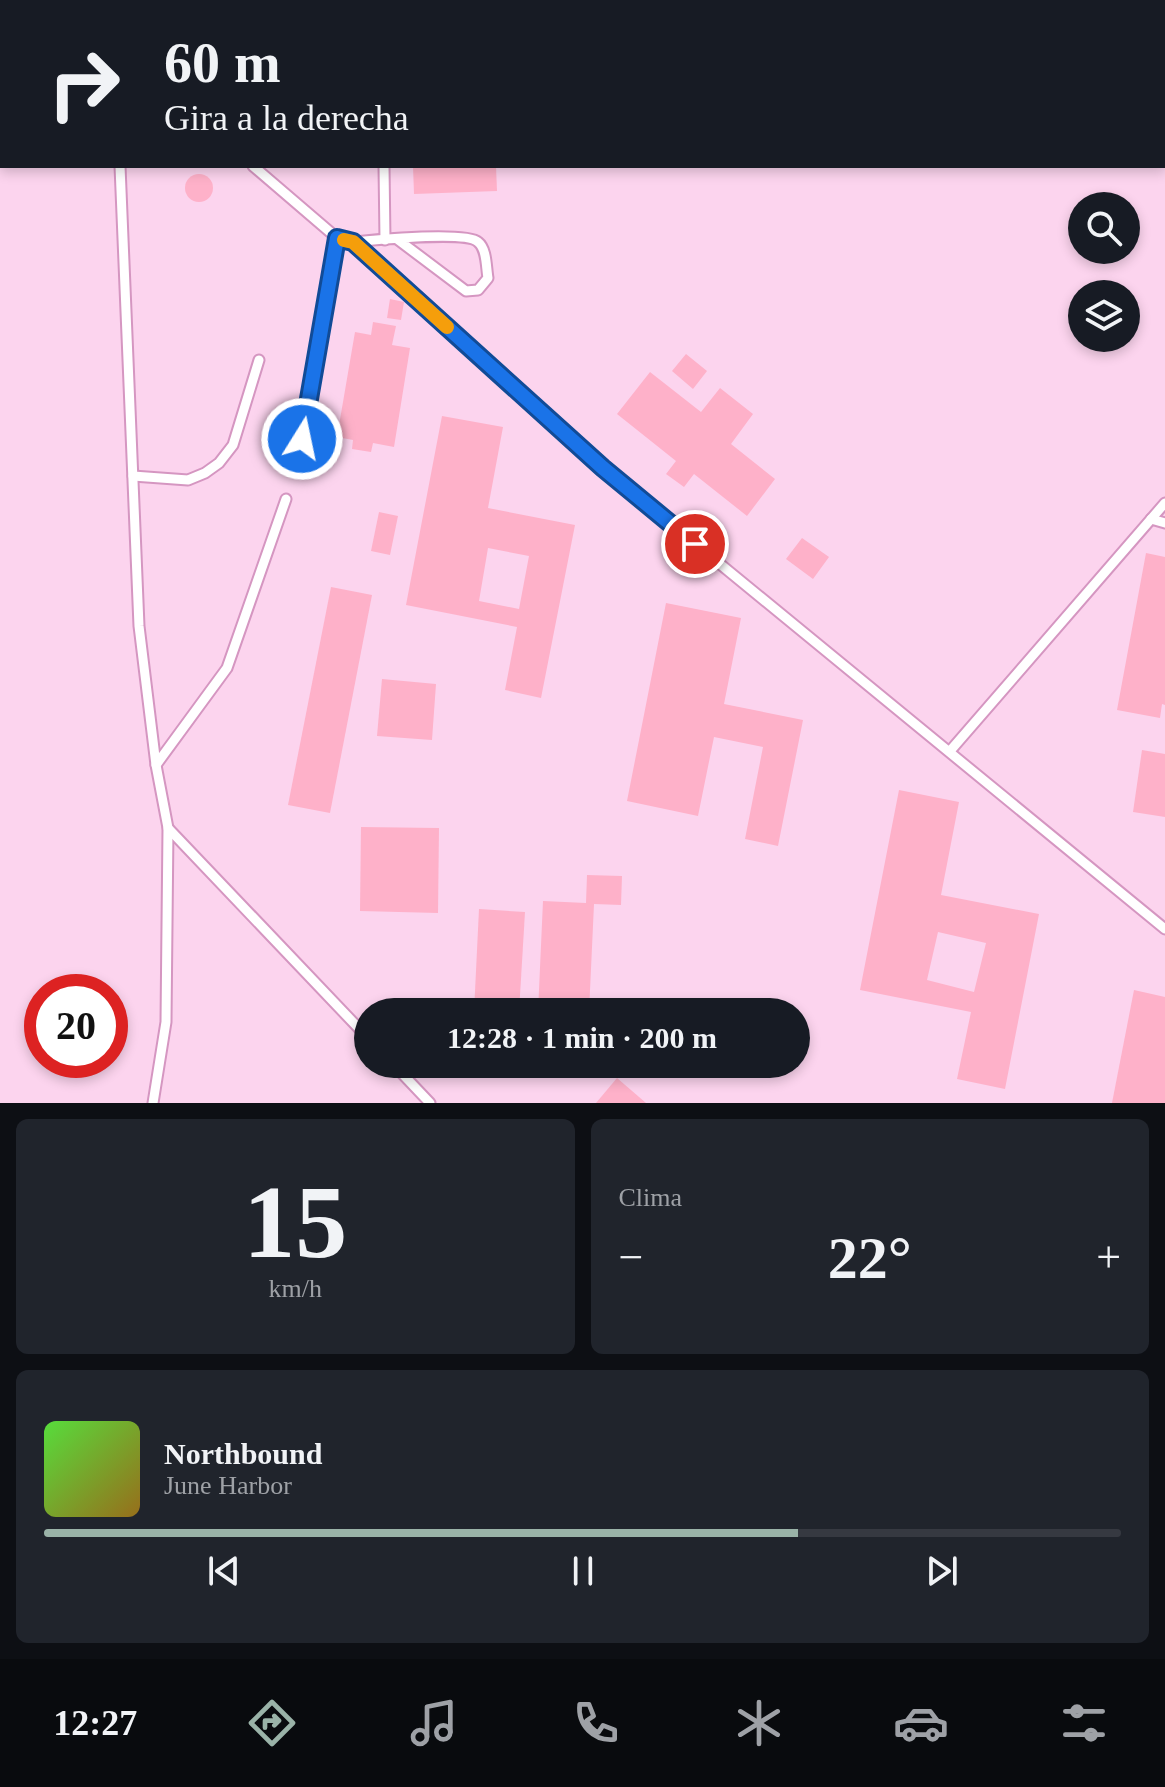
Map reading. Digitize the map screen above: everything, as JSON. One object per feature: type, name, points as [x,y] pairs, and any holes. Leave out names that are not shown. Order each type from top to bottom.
[{"type":"lane","points":[[120,168],[139,626],[156,765],[168,828],[166,1022],[153,1103]]},
{"type":"lane","points":[[255,168],[337,238],[353,242],[397,239],[465,236],[477,240],[483,248],[488,278],[478,290],[466,291],[397,239]]},
{"type":"lane","points":[[384,168],[385,240]]},
{"type":"lane","points":[[302,439],[337,238]]},
{"type":"lane","points":[[353,242],[603,468],[1165,929]]},
{"type":"lane","points":[[133,476],[188,480],[219,463],[233,445],[259,360]]},
{"type":"lane","points":[[156,765],[227,668],[286,499]]},
{"type":"lane","points":[[950,751],[1165,503]]},
{"type":"lane","points":[[1151,519],[1165,523]]},
{"type":"lane","points":[[168,828],[354,1023]]},
{"type":"lane","points":[[406,1078],[430,1103]]},
{"type":"building","points":[[413,168],[496,168],[497,191],[414,194]]},
{"type":"building","points":[[199,174],[209,178],[213,188],[209,198],[199,202],[189,198],[185,188],[189,178]]},
{"type":"building","points":[[390,299],[404,302],[401,320],[387,318]]},
{"type":"building","points":[[373,322],[396,326],[392,345],[410,348],[394,447],[373,443],[371,452],[352,449],[353,440],[337,437],[355,332],[371,335]]},
{"type":"building","points":[[686,354],[707,371],[693,389],[672,371]]},
{"type":"building","points":[[650,372],[701,412],[720,388],[753,414],[731,444],[775,479],[747,516],[694,474],[684,487],[666,474],[676,461],[617,414]]},
{"type":"building","points":[[442,416],[503,427],[488,508],[575,525],[541,698],[505,690],[517,627],[406,605]],"holes":[[[488,548],[529,556],[519,609],[479,601]]]},
{"type":"building","points":[[379,512],[398,516],[390,555],[371,551]]},
{"type":"building","points":[[802,538],[829,557],[813,579],[786,559]]},
{"type":"building","points":[[1146,553],[1165,557],[1165,705],[1162,704],[1160,718],[1117,710]]},
{"type":"building","points":[[331,587],[372,595],[330,813],[288,805]]},
{"type":"building","points":[[666,603],[741,618],[724,704],[803,720],[778,846],[745,839],[763,747],[714,737],[698,816],[627,801]]},
{"type":"building","points":[[382,679],[436,684],[432,740],[377,736]]},
{"type":"building","points":[[1142,750],[1165,754],[1165,817],[1133,812]]},
{"type":"building","points":[[899,790],[959,802],[941,895],[1039,914],[1005,1089],[957,1079],[971,1012],[860,990]],"holes":[[[938,932],[986,943],[974,992],[927,980]]]},
{"type":"building","points":[[361,827],[439,828],[438,913],[360,911]]},
{"type":"building","points":[[587,875],[622,876],[621,905],[594,904],[590,998],[539,998],[543,901],[586,903]]},
{"type":"building","points":[[479,909],[525,912],[520,998],[475,998]]},
{"type":"building","points":[[1134,990],[1165,997],[1165,1103],[1112,1103]]},
{"type":"building","points":[[617,1078],[646,1103],[596,1103]]},
{"type":"slow traffic","points":[[344,240],[353,242],[447,327]]},
{"type":"route","points":[[302,439],[337,238],[353,242],[603,468],[695,544]]}]
